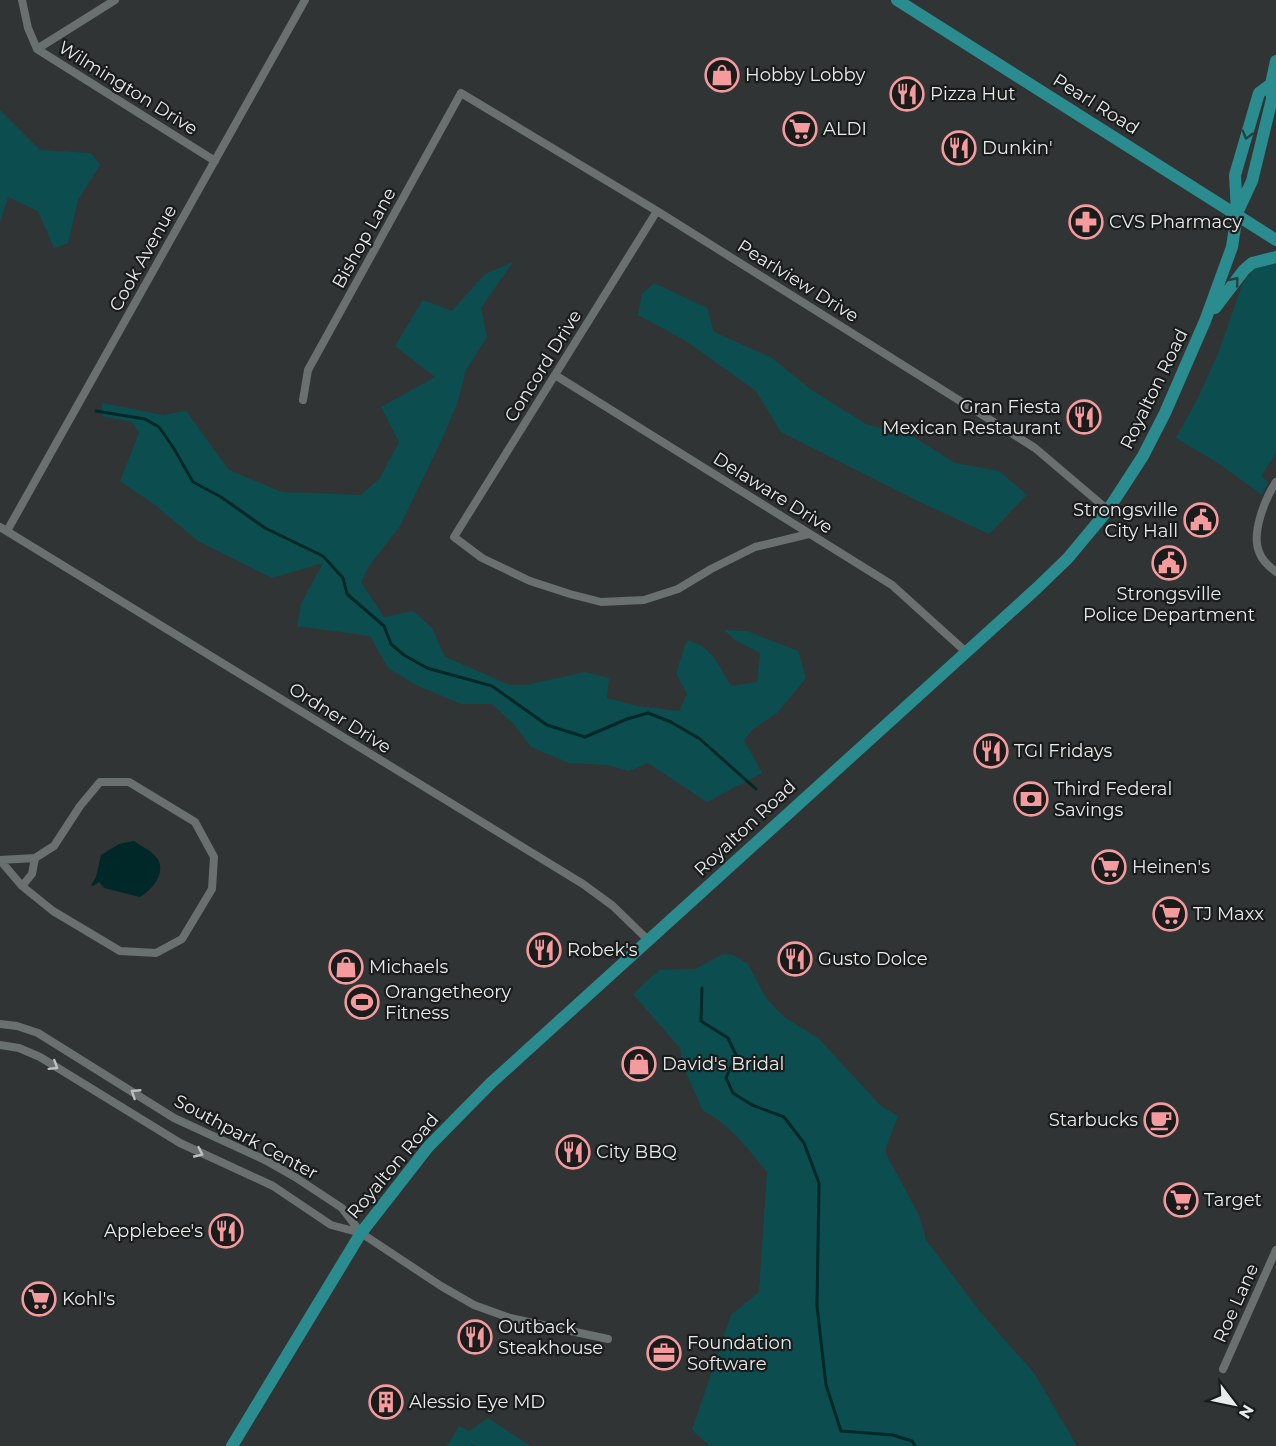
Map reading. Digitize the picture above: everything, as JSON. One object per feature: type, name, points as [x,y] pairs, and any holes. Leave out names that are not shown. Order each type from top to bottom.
[{"type":"main road","name":"Pearl Road","points":[[897,0],[1276,240]]},
{"type":"main road","name":"Royalton Road","points":[[1237,214],[1252,181],[1272,99],[1271,84],[1276,61]]},
{"type":"main road","name":"Royalton Road","points":[[232,1446],[361,1233],[428,1147],[491,1083],[1068,558],[1108,510],[1155,435],[1205,321],[1232,247],[1237,214],[1235,175],[1259,93],[1271,84]]},
{"type":"main road","points":[[1205,321],[1244,270],[1252,263],[1276,257]]},
{"type":"street","name":"Wilmington Drive","points":[[22,0],[28,28],[37,49],[215,161]]},
{"type":"street","points":[[37,49],[115,0]]},
{"type":"street","name":"Cook Avenue","points":[[4,529],[305,0]]},
{"type":"street","name":"Pearlview Drive","points":[[461,93],[657,211],[1035,448],[1108,510]]},
{"type":"street","name":"Bishop Lane","points":[[303,400],[308,370],[461,93]]},
{"type":"street","name":"Concord Drive","points":[[657,211],[454,537],[482,558],[530,580],[602,602],[644,600],[678,589],[711,568],[755,546],[809,534]]},
{"type":"street","name":"Delaware Drive","points":[[555,375],[892,585],[965,651]]},
{"type":"street","points":[[1276,482],[1266,500],[1257,539],[1257,548],[1263,560],[1276,572]]},
{"type":"street","name":"Ordner Drive","points":[[4,529],[583,884],[613,906],[649,941]]},
{"type":"street","points":[[100,782],[129,782],[195,822],[214,857],[212,889],[182,939],[156,953],[120,951],[53,911],[22,886],[0,860],[35,858],[54,846],[80,806],[100,782]]},
{"type":"street","points":[[22,886],[32,874],[35,858]]},
{"type":"street","name":"Southpark Center","points":[[0,1024],[17,1026],[38,1033],[174,1118],[287,1172],[342,1208],[361,1233]]},
{"type":"street","name":"Southpark Center","points":[[0,1045],[19,1048],[35,1054],[180,1143],[273,1186],[331,1225],[361,1233]]},
{"type":"street","points":[[361,1233],[441,1286],[480,1308],[528,1323],[608,1339]]},
{"type":"street","name":"Roe Lane","points":[[1224,1369],[1276,1250]]},
{"type":"shaded area","points":[[0,110],[40,150],[91,153],[100,165],[78,200],[68,243],[54,248],[38,211],[8,197],[0,222]]},
{"type":"shaded area","points":[[513,262],[481,308],[487,337],[466,370],[457,404],[442,439],[400,526],[369,566],[361,582],[384,617],[413,611],[432,628],[445,657],[510,685],[526,685],[585,672],[609,678],[607,698],[637,706],[679,711],[687,694],[676,673],[687,640],[709,652],[731,686],[757,682],[760,653],[735,640],[724,630],[747,631],[798,651],[806,678],[777,713],[753,729],[744,740],[762,773],[707,802],[648,763],[629,771],[607,765],[569,763],[531,747],[513,723],[492,704],[461,704],[414,684],[388,668],[370,636],[297,626],[301,604],[323,563],[272,578],[198,541],[155,505],[120,481],[139,433],[132,422],[102,416],[102,403],[163,415],[186,411],[229,470],[282,492],[361,495],[380,478],[399,442],[381,407],[435,377],[395,346],[423,300],[452,311],[485,274]]},
{"type":"shaded area","points":[[1268,263],[1276,265],[1276,453],[1261,476],[1268,482],[1262,495],[1218,463],[1176,438],[1197,400],[1219,351],[1242,285],[1254,268]]},
{"type":"shaded area","points":[[654,283],[707,308],[714,332],[772,358],[810,389],[866,424],[914,437],[955,463],[999,471],[1027,495],[989,534],[781,432],[756,391],[686,341],[638,315],[642,294]]},
{"type":"shaded area","points":[[134,841],[152,853],[160,864],[157,880],[149,890],[140,897],[104,888],[99,882],[91,885],[96,877],[101,855],[119,844]]},
{"type":"shaded area","points":[[723,954],[733,955],[748,964],[766,998],[784,1017],[818,1038],[881,1106],[898,1116],[886,1147],[886,1154],[919,1215],[926,1240],[981,1313],[1034,1373],[1077,1446],[710,1446],[692,1430],[731,1315],[759,1292],[767,1172],[730,1130],[703,1111],[684,1068],[680,1048],[633,994],[659,970],[695,969]]},
{"type":"shaded area","points":[[488,1418],[530,1446],[476,1446],[472,1444],[471,1446],[447,1446],[459,1426],[469,1431]]},
{"type":"waterway","points":[[96,411],[145,419],[159,427],[193,482],[221,497],[265,528],[323,556],[343,578],[347,594],[384,626],[391,644],[404,655],[427,668],[492,686],[547,725],[585,737],[627,719],[648,713],[671,722],[700,739],[756,789]]},
{"type":"waterway","points":[[702,988],[701,1021],[728,1038],[736,1055],[726,1078],[733,1093],[752,1105],[784,1117],[804,1143],[819,1183],[817,1306],[826,1385],[841,1431],[893,1435],[912,1441],[915,1446]]},
{"type":"place","name":"Hobby Lobby","points":[[722,75]]},
{"type":"place","name":"Pizza Hut","points":[[907,94]]},
{"type":"place","name":"ALDI","points":[[800,129]]},
{"type":"place","name":"Dunkin'","points":[[959,148]]},
{"type":"place","name":"CVS Pharmacy","points":[[1086,222]]},
{"type":"place","name":"Gran Fiesta Mexican Restaurant","points":[[1084,417]]},
{"type":"place","name":"Strongsville City Hall","points":[[1201,520]]},
{"type":"place","name":"Strongsville Police Department","points":[[1169,563]]},
{"type":"place","name":"TGI Fridays","points":[[991,751]]},
{"type":"place","name":"Third Federal Savings","points":[[1031,799]]},
{"type":"place","name":"Heinen's","points":[[1109,867]]},
{"type":"place","name":"TJ Maxx","points":[[1170,914]]},
{"type":"place","name":"Robek's","points":[[544,950]]},
{"type":"place","name":"Gusto Dolce","points":[[795,959]]},
{"type":"place","name":"Michaels","points":[[346,967]]},
{"type":"place","name":"Orangetheory Fitness","points":[[362,1002]]},
{"type":"place","name":"David's Bridal","points":[[639,1064]]},
{"type":"place","name":"Starbucks","points":[[1161,1120]]},
{"type":"place","name":"City BBQ","points":[[573,1152]]},
{"type":"place","name":"Target","points":[[1181,1200]]},
{"type":"place","name":"Applebee's","points":[[226,1231]]},
{"type":"place","name":"Kohl's","points":[[39,1299]]},
{"type":"place","name":"Outback Steakhouse","points":[[475,1337]]},
{"type":"place","name":"Foundation Software","points":[[664,1353]]},
{"type":"place","name":"Alessio Eye MD","points":[[386,1402]]}]
